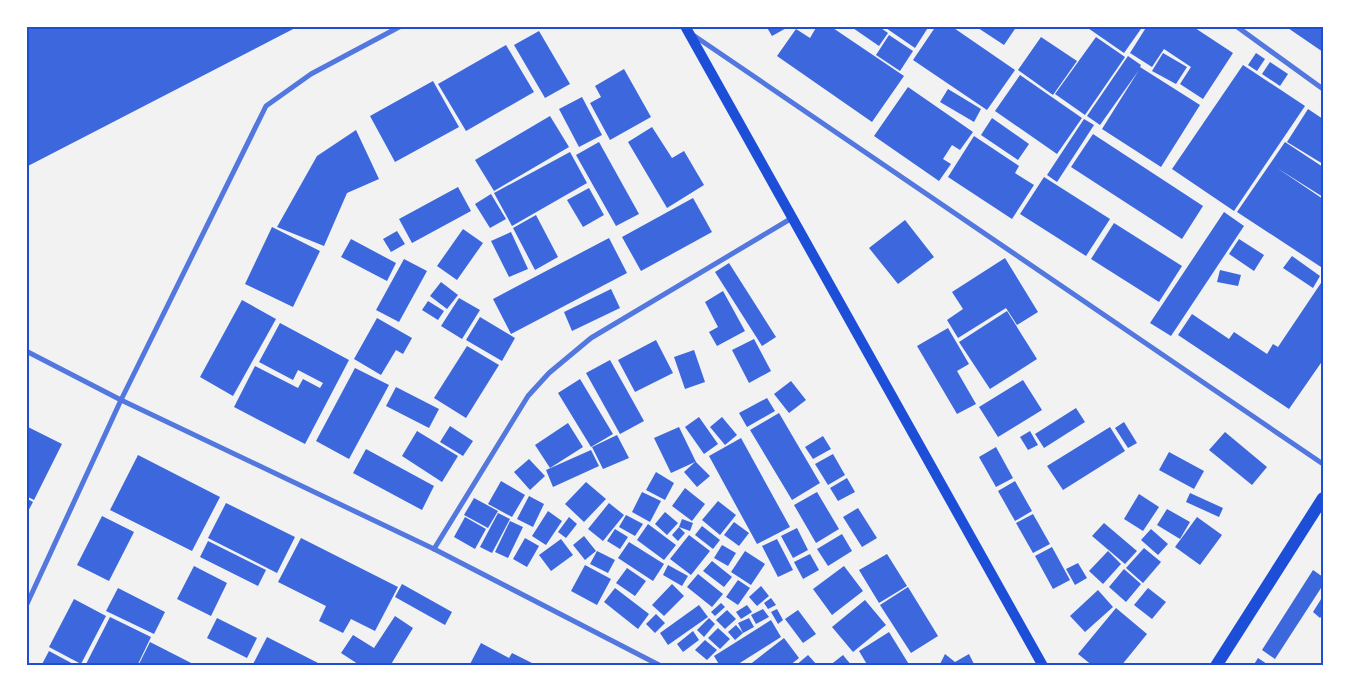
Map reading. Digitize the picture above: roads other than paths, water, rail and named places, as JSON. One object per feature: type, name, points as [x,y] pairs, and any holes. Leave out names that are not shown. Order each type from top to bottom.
[{"type":"main road","points":[[687,30],[1043,666]]},
{"type":"main road","points":[[1216,666],[1323,498]]},
{"type":"street","points":[[26,606],[121,400],[266,106],[311,74],[401,26]]},
{"type":"street","points":[[1236,26],[1323,89]]},
{"type":"street","points":[[687,30],[1323,464]]},
{"type":"street","points":[[434,549],[528,396],[550,373],[591,338],[792,218]]},
{"type":"street","points":[[26,350],[121,400],[434,549],[661,666]]},
{"type":"street","points":[[26,586],[34,590]]}]
